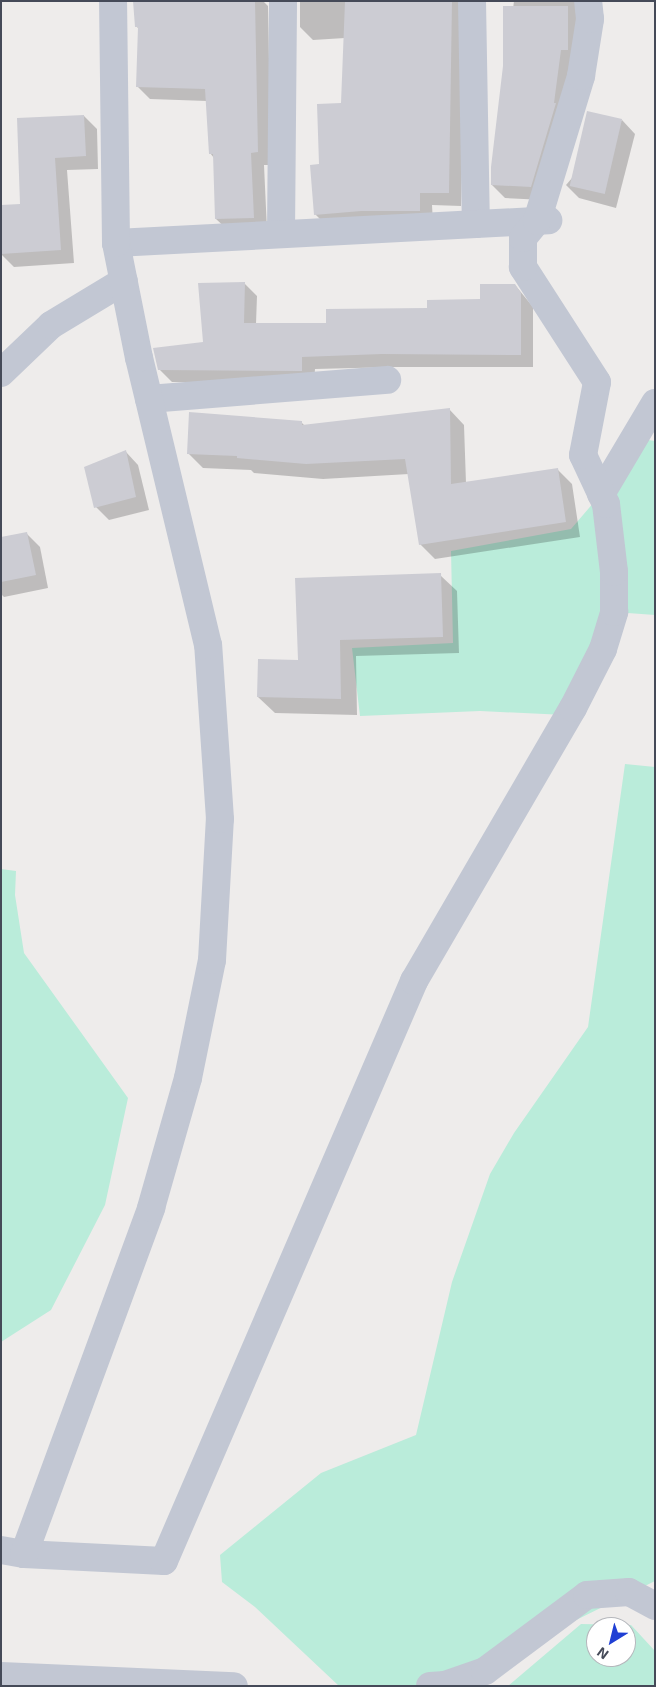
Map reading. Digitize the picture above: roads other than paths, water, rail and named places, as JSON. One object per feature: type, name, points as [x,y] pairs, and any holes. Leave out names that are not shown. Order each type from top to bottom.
[{"type":"street","points":[[113,1],[116,243],[149,399],[208,645],[220,819],[212,960],[188,1078],[151,1208],[12,1552],[164,1561],[414,981],[573,708],[603,649],[614,612],[614,572],[606,504],[583,455],[597,382],[523,267],[523,238],[547,220],[581,76],[590,19],[588,1]]},
{"type":"street","points":[[281,234],[283,1]]},
{"type":"street","points":[[472,1],[476,224]]},
{"type":"street","points":[[116,243],[547,220]]},
{"type":"street","points":[[1,373],[51,325],[124,281]]},
{"type":"street","points":[[149,399],[387,380]]},
{"type":"street","points":[[601,494],[655,402]]},
{"type":"street","points":[[430,1686],[445,1686],[485,1670],[586,1594],[629,1592],[655,1606]]},
{"type":"street","points":[[1,1676],[234,1686]]}]
